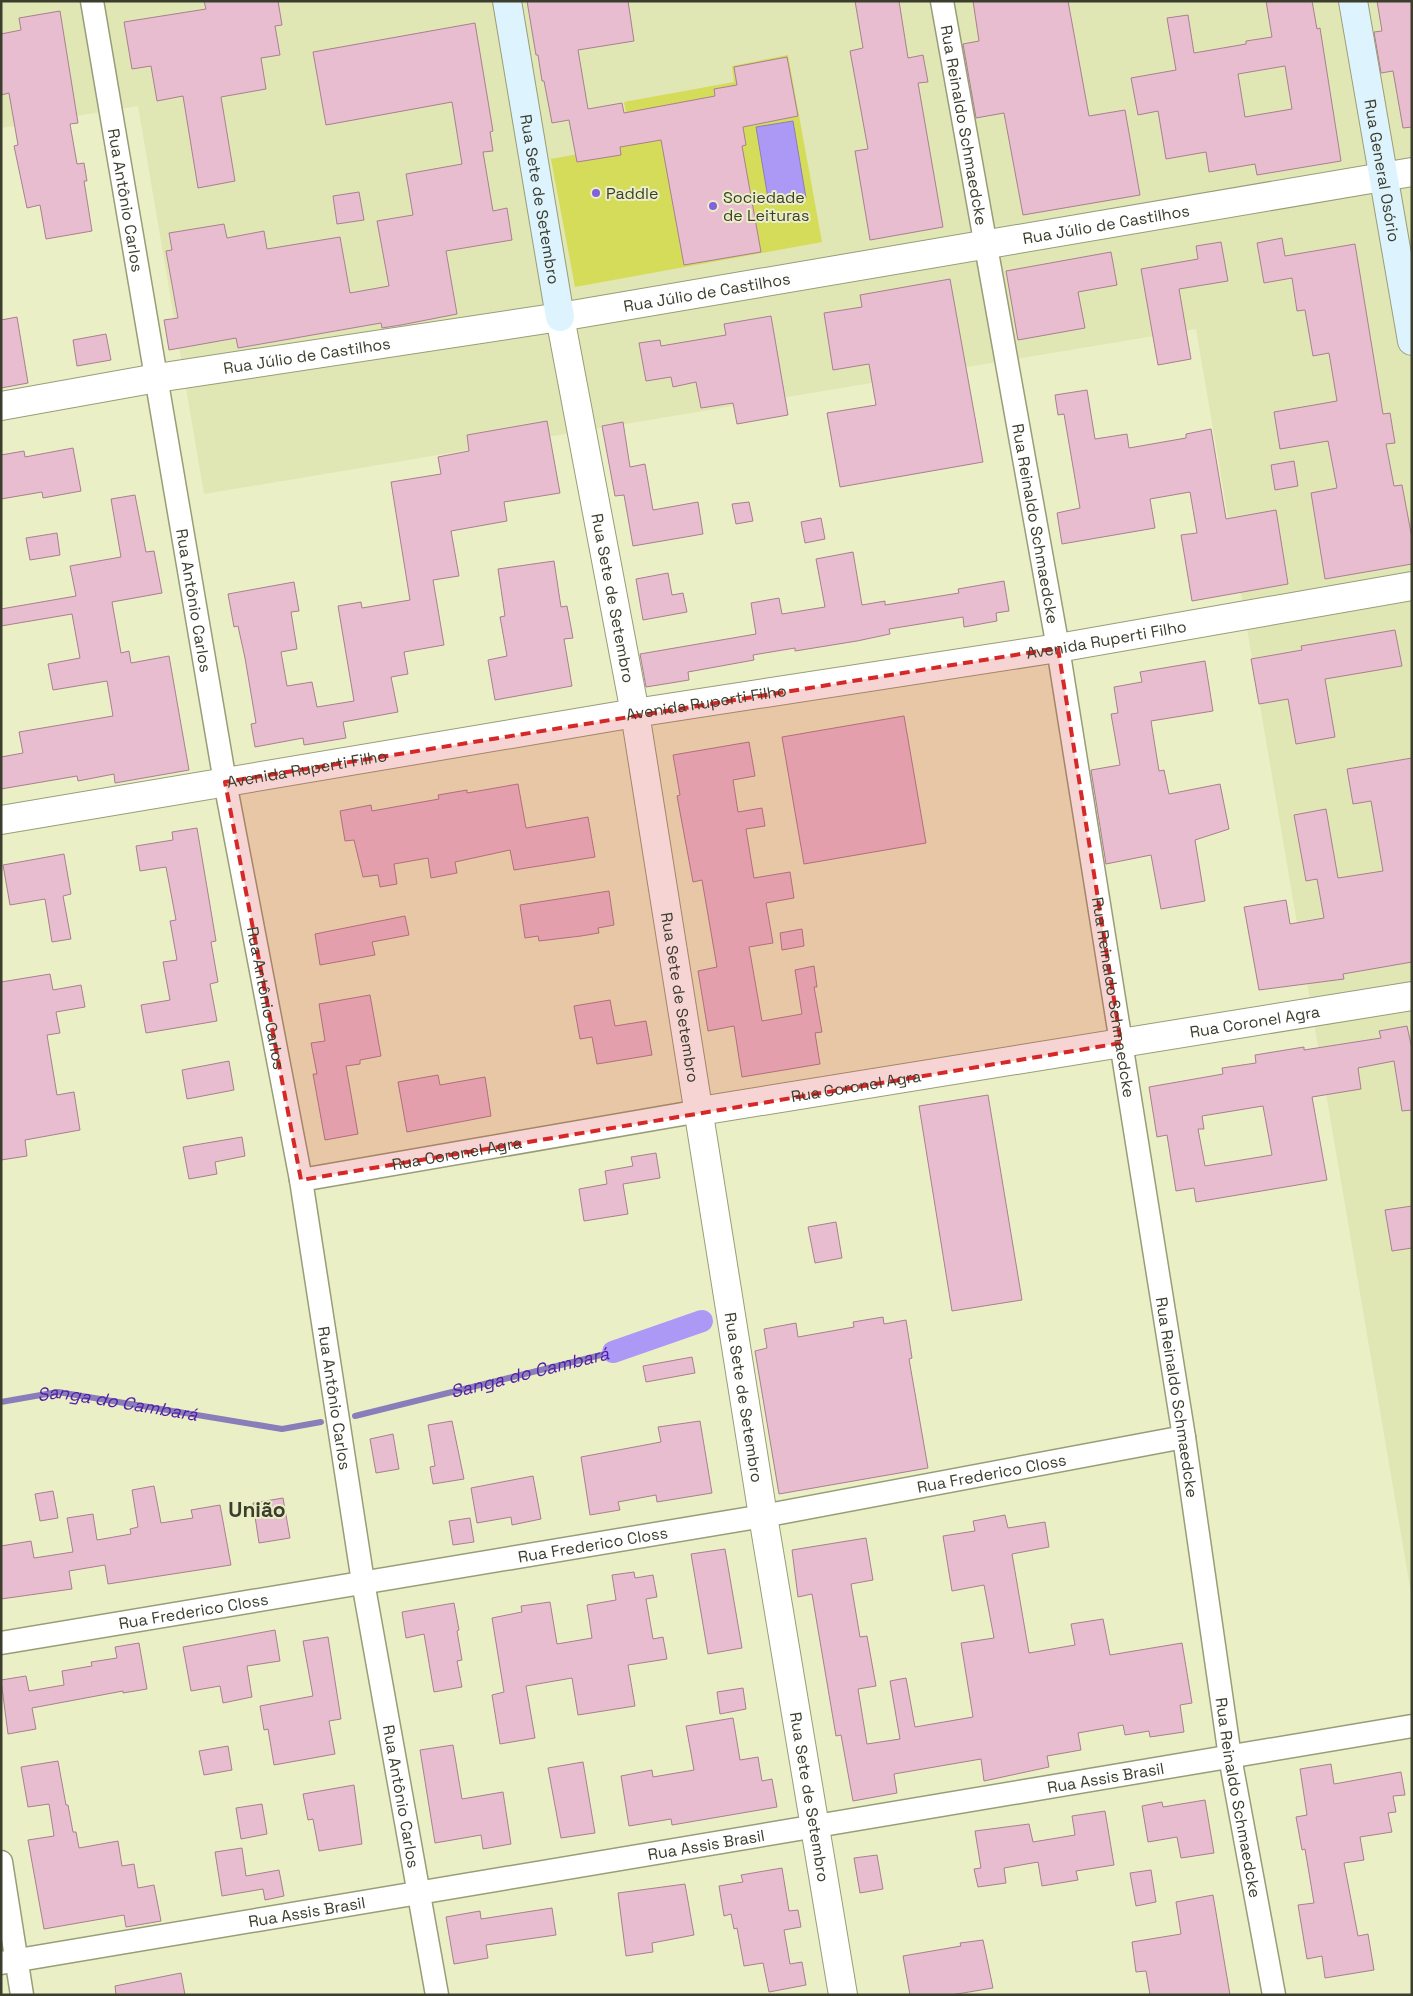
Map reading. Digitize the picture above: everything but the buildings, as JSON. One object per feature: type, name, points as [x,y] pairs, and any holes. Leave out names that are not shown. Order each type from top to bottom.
[{"type":"main road","name":"Rua Sete de Setembro","points":[[507,1],[560,318]]},
{"type":"main road","name":"Rua General Osório","points":[[1353,1],[1412,341]]},
{"type":"street","name":"Rua Antônio Carlos","points":[[92,1],[225,782],[300,1180],[363,1582],[438,1995]]},
{"type":"street","name":"Rua Reinaldo Schmaedcke","points":[[942,1],[1058,648],[1184,1437],[1230,1757],[1274,1995]]},
{"type":"street","name":"Rua Júlio de Castilhos","points":[[1,406],[157,378],[560,318],[986,243],[1412,172]]},
{"type":"street","name":"Rua Sete de Setembro","points":[[560,318],[636,713],[763,1516],[843,1995]]},
{"type":"street","name":"Avenida Ruperti Filho","points":[[1,820],[636,713],[1058,648],[1412,586]]},
{"type":"street","name":"Rua Coronel Agra","points":[[300,1180],[700,1111],[1412,996]]},
{"type":"street","name":"Rua Frederico Closs","points":[[1,1643],[763,1516],[1184,1437]]},
{"type":"street","name":"Rua Assis Brasil","points":[[9,1962],[1412,1726]]},
{"type":"street","points":[[1,1862],[9,1962],[22,1995]]},
{"type":"highlighted area","points":[[1058,648],[1121,1043],[301,1180],[225,782]]},
{"type":"shaded area","points":[[1,1],[1412,1],[1412,1599],[1196,329],[204,494],[138,106],[1,128]]},
{"type":"shaded area","points":[[793,121],[806,198],[769,204],[756,127]]},
{"type":"green space","points":[[788,55],[822,242],[575,287],[551,159],[632,144],[624,102],[734,82],[732,66]]},
{"type":"waterway","name":"Sanga do Cambará","points":[[613,1352],[702,1321]]},
{"type":"waterway","name":"Sanga do Cambará","points":[[355,1416],[613,1352]]},
{"type":"waterway","name":"Sanga do Cambará","points":[[1,1402],[58,1392],[282,1429],[321,1422]]},
{"type":"place","name":"Paddle","points":[[596,193]]},
{"type":"place","name":"Sociedade de Leituras","points":[[713,206]]},
{"type":"district","name":"União","points":[[257,1510]]}]
